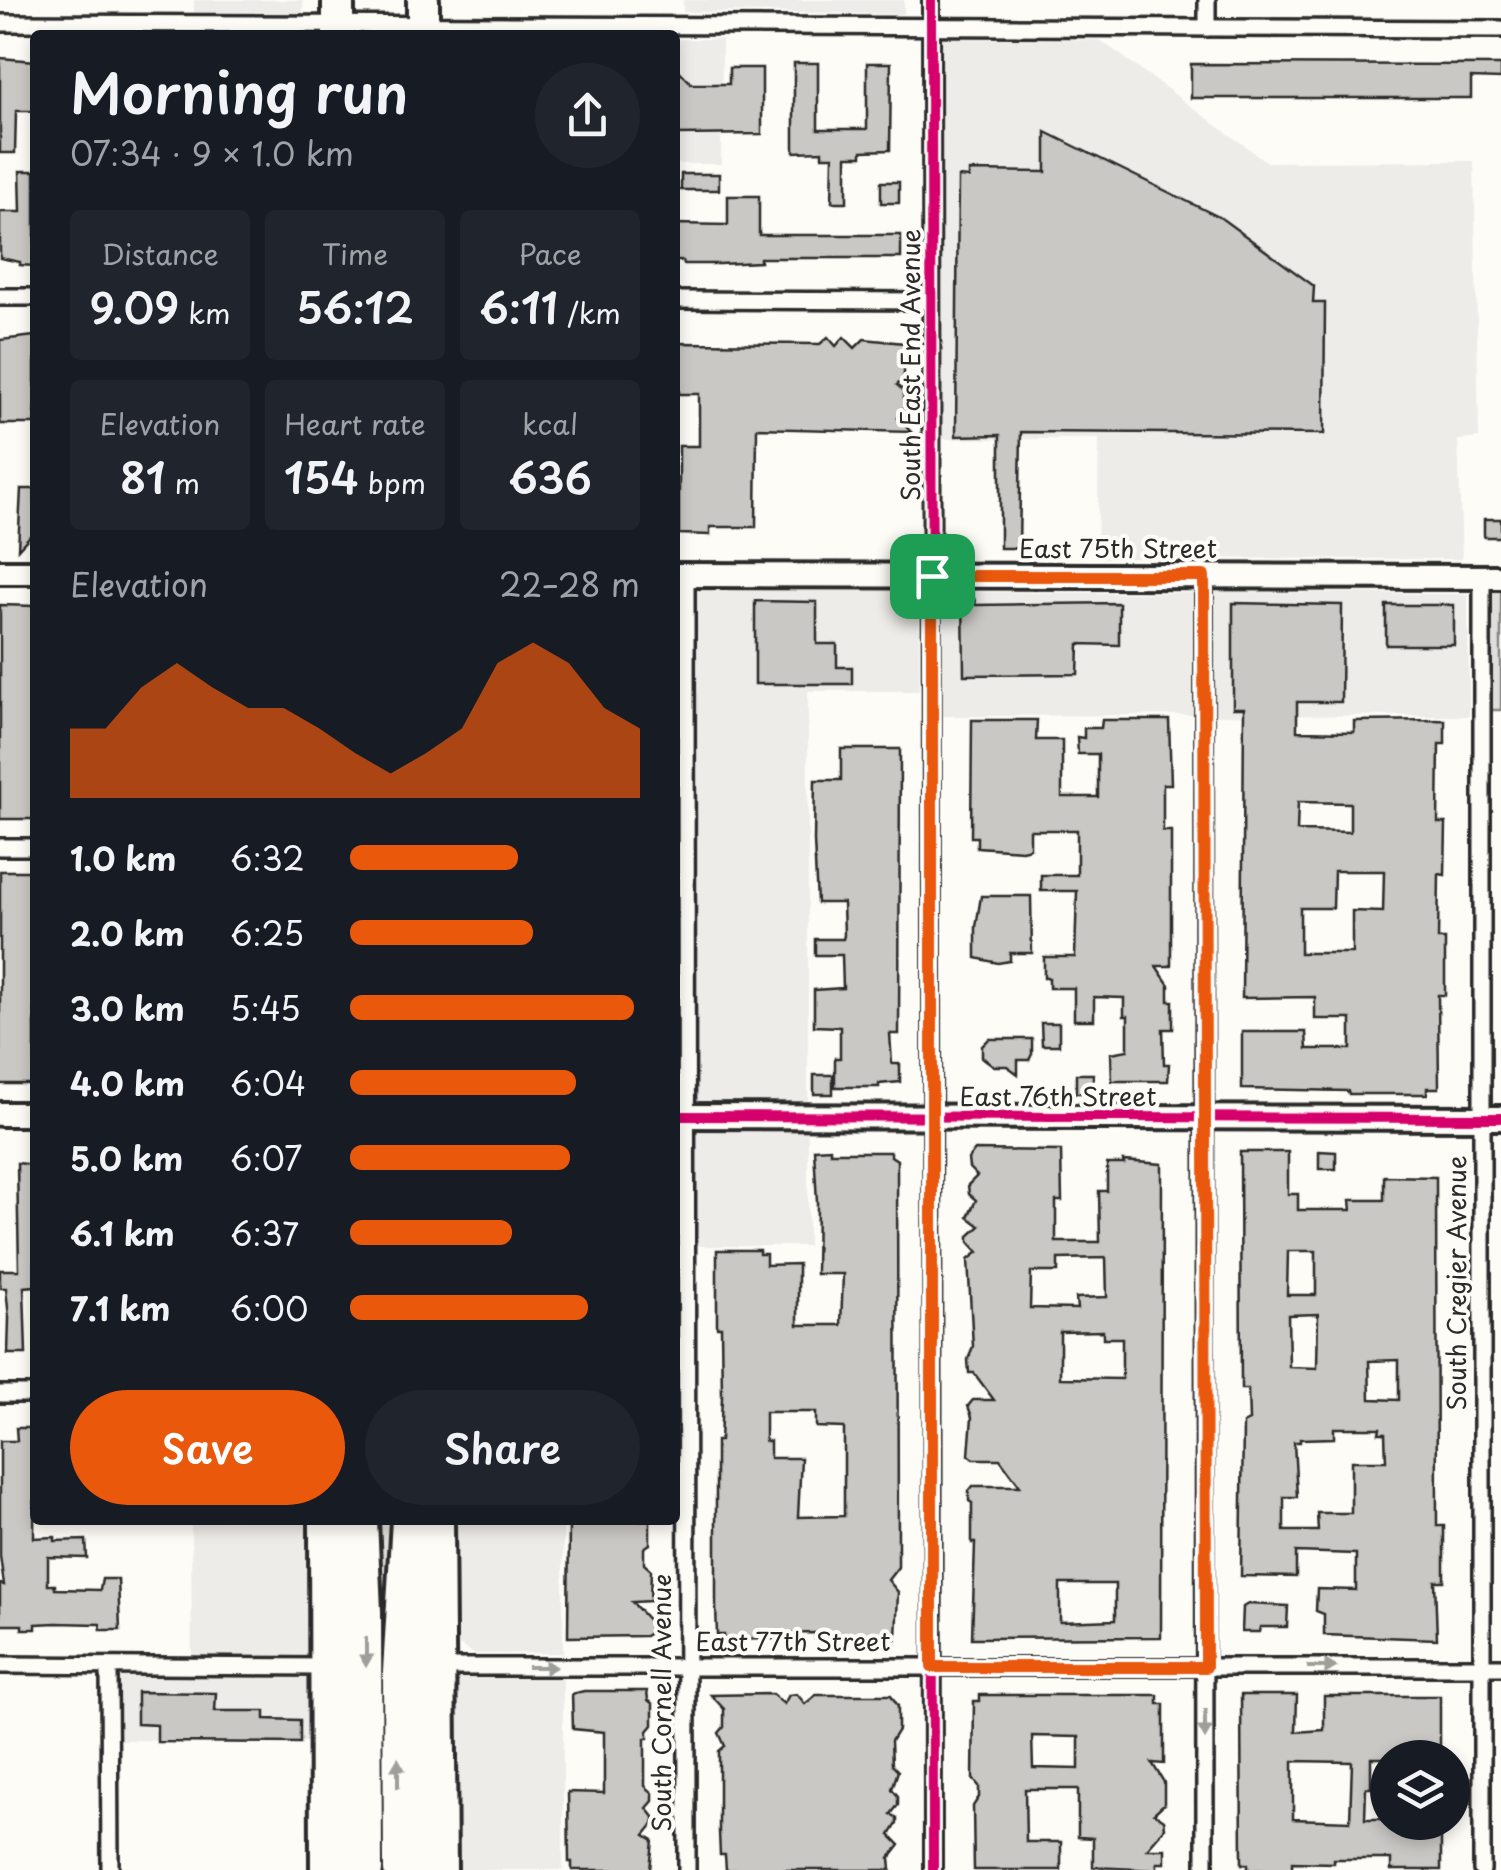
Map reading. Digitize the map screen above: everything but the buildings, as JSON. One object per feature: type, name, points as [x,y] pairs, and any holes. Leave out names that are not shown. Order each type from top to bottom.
[{"type":"highway","points":[[342,1870],[344,1525]]},
{"type":"highway","points":[[362,1525],[367,1870]]},
{"type":"highway","points":[[398,1870],[398,1672],[407,1525]]},
{"type":"highway","points":[[421,1870],[426,1525]]},
{"type":"main road","points":[[0,572],[30,572]]},
{"type":"main road","name":"East 75th Street","points":[[680,575],[1491,577]]},
{"type":"main road","points":[[0,1114],[30,1114]]},
{"type":"main road","name":"East 76th Street","points":[[681,1116],[1491,1118]]},
{"type":"main road","points":[[321,1525],[322,1870]]},
{"type":"main road","points":[[442,1525],[445,1870]]},
{"type":"street","name":"South East End Avenue","points":[[931,0],[933,1870]]},
{"type":"street","points":[[1206,0],[1207,28]]},
{"type":"street","points":[[0,24],[423,20],[930,27],[1501,28]]},
{"type":"street","points":[[0,297],[30,298]]},
{"type":"street","points":[[680,300],[931,301]]},
{"type":"street","name":"South Cornell Avenue","points":[[680,575],[687,1870]]},
{"type":"street","points":[[1204,576],[1206,1870]]},
{"type":"street","name":"South Cregier Avenue","points":[[1482,1870],[1491,1118],[1491,577]]},
{"type":"street","points":[[0,847],[30,847]]},
{"type":"street","points":[[0,1394],[30,1394]]},
{"type":"street","points":[[0,1665],[322,1666]]},
{"type":"street","points":[[109,1666],[110,1870]]},
{"type":"street","name":"East 77th Street","points":[[444,1666],[1501,1667]]},
{"type":"shaded area","points":[[194,0],[303,0],[303,30],[193,30]]},
{"type":"shaded area","points":[[683,0],[904,0],[904,14],[683,12]]},
{"type":"shaded area","points":[[940,38],[1100,40],[1267,162],[1474,161],[1479,438],[1458,440],[1462,559],[1097,558],[1099,439],[942,439]]},
{"type":"shaded area","points":[[680,39],[722,39],[721,164],[680,164]]},
{"type":"shaded area","points":[[1489,586],[1501,586],[1501,710],[1489,710]]},
{"type":"shaded area","points":[[694,590],[919,591],[919,691],[808,691],[808,1246],[694,1246],[694,1102],[680,1102],[680,691],[693,690]]},
{"type":"shaded area","points":[[940,592],[1194,593],[1194,715],[941,716]]},
{"type":"shaded area","points":[[1215,592],[1468,594],[1469,716],[1215,715]]},
{"type":"shaded area","points":[[191,1525],[311,1525],[312,1742],[120,1740],[121,1675],[192,1676]]},
{"type":"shaded area","points":[[377,1525],[390,1525],[388,1870],[379,1870]]},
{"type":"shaded area","points":[[452,1525],[563,1525],[563,1653],[474,1654],[459,1645],[452,1611]]},
{"type":"shaded area","points":[[457,1675],[563,1675],[563,1870],[457,1870]]},
{"type":"cycle path","points":[[931,0],[933,1870]]},
{"type":"cycle path","points":[[680,1116],[1501,1118]]},
{"type":"route","points":[[932,576],[1204,576],[1206,1667],[932,1667],[932,576]]}]
